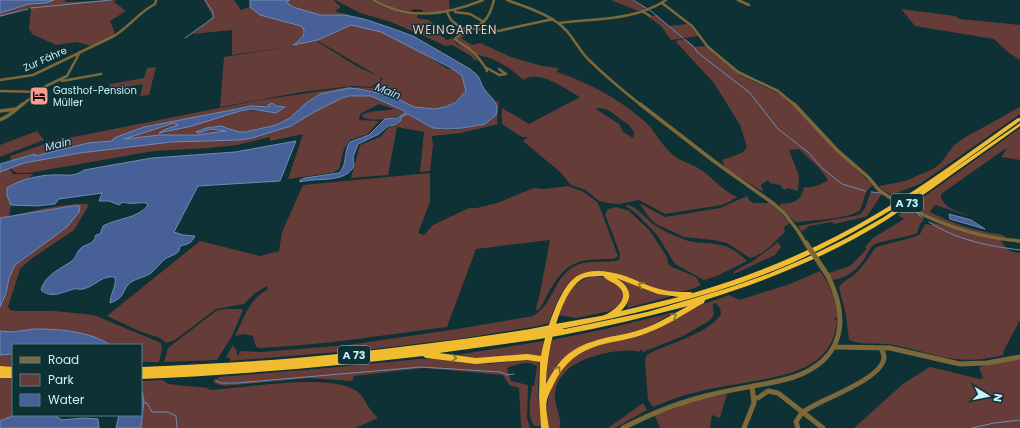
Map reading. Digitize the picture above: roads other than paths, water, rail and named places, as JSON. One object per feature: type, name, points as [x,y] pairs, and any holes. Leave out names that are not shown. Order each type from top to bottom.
[{"type":"highway","name":"A 73","points":[[562,329],[709,294],[818,249],[860,227],[932,180],[1020,118]]},
{"type":"highway","name":"A 73","points":[[142,370],[222,369],[373,359],[415,354],[640,315],[786,268],[866,230],[937,183],[1020,124]]},
{"type":"highway","points":[[545,428],[542,404],[544,360],[552,323],[568,289],[577,279],[583,276],[598,274],[620,276],[654,290],[672,294],[709,294]]},
{"type":"highway","points":[[598,274],[619,282],[626,292],[626,301],[623,305],[606,318]]},
{"type":"highway","points":[[542,404],[557,370],[565,360],[579,350],[598,343],[636,334],[653,328],[709,294]]},
{"type":"highway","name":"A 73","points":[[142,376],[374,353],[532,334]]},
{"type":"highway","points":[[415,354],[476,361],[527,357],[544,360]]},
{"type":"highway","points":[[0,369],[12,370]]},
{"type":"highway","points":[[0,375],[12,376]]},
{"type":"street","name":"Zur Fähre","points":[[0,80],[33,75],[94,45],[125,29],[142,11],[155,4],[156,0]]},
{"type":"street","points":[[373,0],[389,8],[409,12],[463,12],[484,22]]},
{"type":"street","points":[[447,12],[470,6],[483,0]]},
{"type":"street","points":[[494,0],[492,10],[484,22],[458,35],[455,41],[461,46],[472,50],[477,58],[485,65],[487,70],[500,74],[506,74],[500,69]]},
{"type":"street","points":[[507,0],[553,18],[559,23],[586,57],[612,82],[703,154],[774,204],[785,214],[828,276],[835,289],[842,310],[841,329],[834,347],[818,364],[807,371],[785,379],[704,396],[659,410],[623,428]]},
{"type":"street","points":[[559,23],[637,13],[666,0]]},
{"type":"street","points":[[738,0],[749,5]]},
{"type":"street","points":[[662,3],[688,24],[708,47],[738,72],[778,91],[794,104],[837,150],[863,172],[879,190],[889,197]]},
{"type":"street","points":[[642,11],[650,16]]},
{"type":"street","points":[[447,12],[451,20],[457,26],[472,29],[502,31],[553,18]]},
{"type":"street","points":[[58,82],[69,75],[80,52]]},
{"type":"street","points":[[0,120],[11,116],[16,109],[47,85],[101,74]]},
{"type":"street","points":[[0,91],[38,92]]},
{"type":"street","points":[[0,111],[16,109]]},
{"type":"street","points":[[916,212],[948,226],[1005,240],[1020,241]]},
{"type":"street","points":[[834,347],[902,350],[960,364],[987,363],[1020,357]]},
{"type":"street","points":[[798,428],[796,422],[802,412],[862,382],[874,374],[882,364],[884,358],[881,348]]},
{"type":"street","points":[[744,428],[754,406],[755,396],[752,386]]},
{"type":"street","points":[[755,396],[758,398],[768,391],[778,392],[824,428]]},
{"type":"water","points":[[0,0],[54,0],[46,3],[29,4],[0,13]]},
{"type":"water","points":[[250,0],[290,0],[286,2],[293,7],[320,15],[345,15],[364,19],[413,36],[476,74],[483,87],[495,103],[497,110],[496,115],[485,124],[446,129],[433,128],[408,114],[401,117],[401,120],[395,125],[388,126],[379,134],[358,144],[353,157],[354,166],[350,172],[337,178],[330,179],[300,182],[300,180],[305,178],[339,173],[344,166],[350,142],[369,135],[385,119],[397,118],[405,113],[405,111],[371,96],[350,96],[342,98],[314,112],[291,126],[252,138],[239,140],[171,142],[80,153],[24,163],[0,172],[0,164],[35,154],[35,156],[88,143],[112,141],[114,138],[144,127],[251,106],[270,107],[268,105],[272,103],[276,106],[285,107],[276,113],[252,109],[240,111],[192,126],[159,133],[178,125],[174,123],[124,139],[160,135],[197,135],[226,131],[211,129],[199,133],[196,132],[206,128],[221,126],[239,132],[246,132],[276,125],[290,118],[305,104],[320,94],[349,88],[392,96],[414,107],[435,109],[445,107],[456,102],[466,91],[462,76],[453,69],[381,32],[351,25],[318,40],[293,45],[304,33],[301,26],[260,15],[250,7]]},
{"type":"water","points":[[296,141],[280,181],[198,186],[174,232],[183,235],[195,236],[192,241],[180,246],[177,253],[165,259],[147,276],[131,282],[121,296],[115,301],[110,303],[115,277],[102,279],[88,288],[75,289],[57,294],[45,293],[41,290],[49,276],[72,261],[81,248],[93,241],[96,235],[100,234],[103,226],[133,216],[144,210],[148,205],[146,203],[123,202],[119,205],[109,201],[99,201],[102,193],[59,199],[55,204],[36,206],[11,205],[7,196],[7,188],[12,185],[35,177],[47,175],[73,175],[84,170],[152,158],[235,152]]},
{"type":"water","points":[[80,206],[79,212],[67,227],[15,265],[9,278],[6,293],[0,307],[0,218]]},
{"type":"water","points":[[949,214],[971,220],[985,229],[950,219]]},
{"type":"water","points":[[34,329],[63,330],[93,337],[108,344],[12,344],[12,354],[0,355],[0,331],[12,332]]},
{"type":"water","points":[[142,391],[144,400],[141,428],[116,428],[119,416],[142,416]]},
{"type":"water","points":[[12,416],[56,416],[62,420],[83,418],[98,419],[99,428],[0,428],[0,421]]},
{"type":"waterway","points":[[31,8],[111,0]]},
{"type":"waterway","points":[[185,38],[213,18],[213,12],[205,0]]},
{"type":"waterway","points":[[633,0],[651,11],[683,38]]},
{"type":"waterway","points":[[0,16],[28,9]]},
{"type":"waterway","points":[[684,39],[695,48],[697,52],[750,93],[778,129],[809,153],[822,168],[842,184],[865,191]]},
{"type":"waterway","points":[[871,192],[881,193]]},
{"type":"waterway","points":[[917,214],[923,218]]},
{"type":"waterway","points":[[929,222],[962,238],[1020,250]]},
{"type":"waterway","points":[[216,381],[221,383],[237,383],[421,367],[501,372],[507,375],[514,374]]},
{"type":"waterway","points":[[144,403],[147,403],[152,412],[168,412],[176,416],[177,428]]},
{"type":"waterway","points":[[972,428],[994,423],[1020,420]]},
{"type":"tunnel","points":[[889,197],[917,212]]},
{"type":"place","name":"Gasthof-Pension Müller","points":[[39,96]]},
{"type":"district","name":"WEINGARTEN","points":[[455,29]]},
{"type":"water label","name":"Main","points":[[388,91]]},
{"type":"water label","name":"Main","points":[[58,144]]}]
